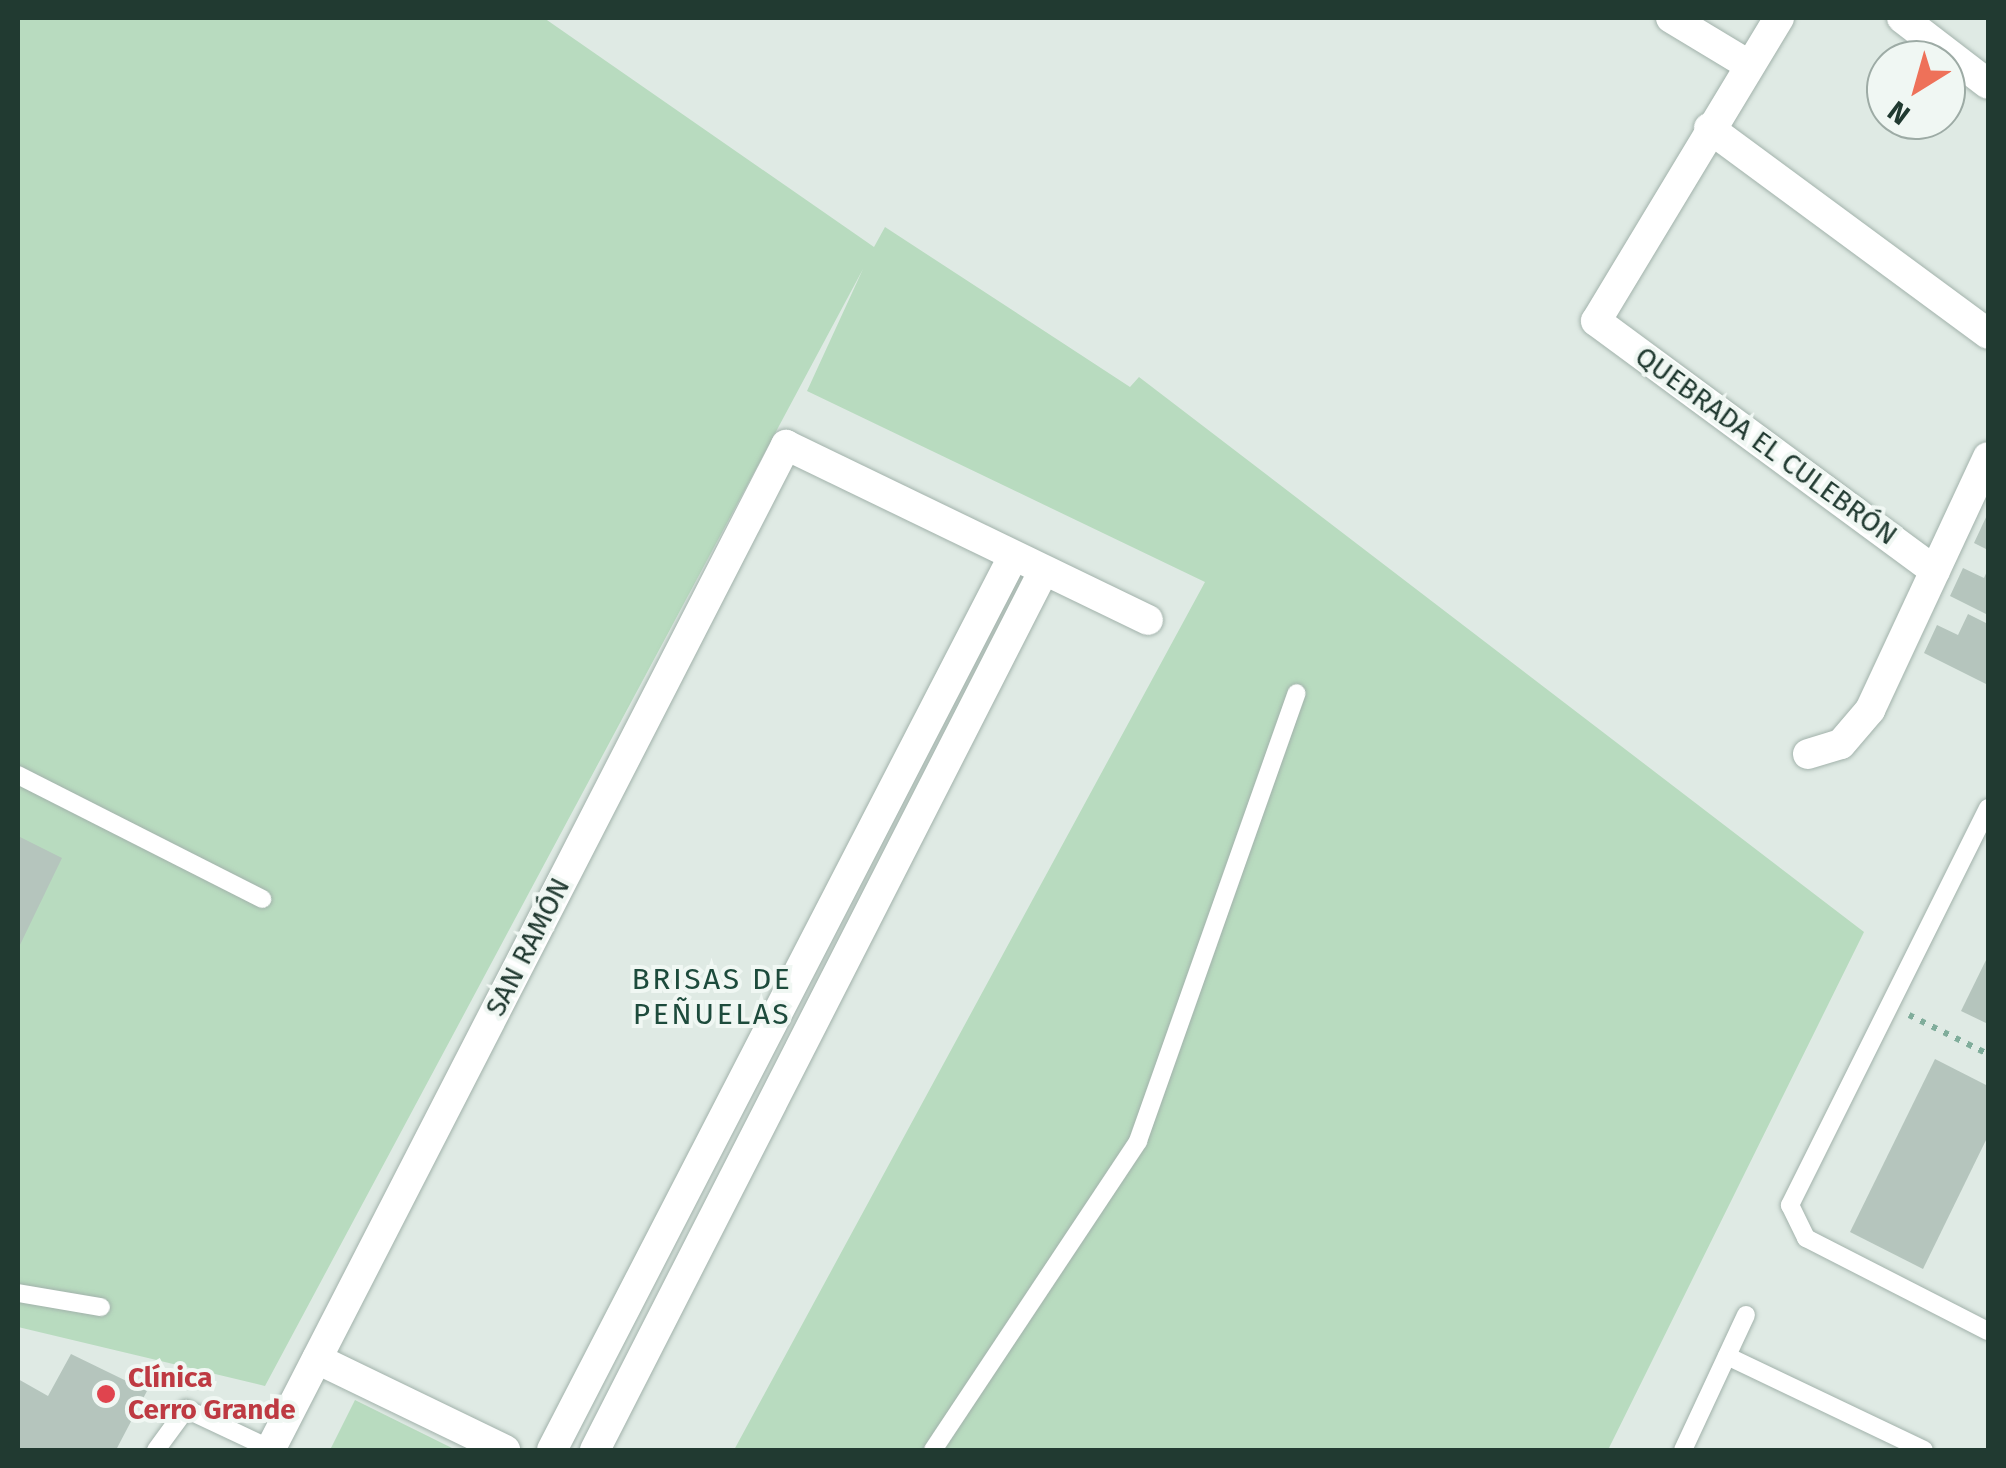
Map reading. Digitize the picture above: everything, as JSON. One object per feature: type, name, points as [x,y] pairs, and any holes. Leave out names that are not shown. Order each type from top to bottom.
[{"type":"street","points":[[1671,18],[1748,65]]},
{"type":"street","points":[[1779,18],[1709,128],[1988,334]]},
{"type":"street","points":[[1902,18],[1988,84]]},
{"type":"street","name":"QUEBRADA EL CULEBRÓN","points":[[1709,128],[1596,321],[1936,571]]},
{"type":"street","name":"SAN RAMÓN","points":[[271,1450],[786,444],[1012,557]]},
{"type":"street","points":[[1808,754],[1841,744],[1870,710],[1988,457]]},
{"type":"street","points":[[552,1450],[1012,557],[1148,620]]},
{"type":"street","points":[[595,1450],[732,1196],[1042,572]]},
{"type":"street","points":[[866,842],[900,859]]},
{"type":"street","points":[[694,1180],[732,1196]]},
{"type":"street","points":[[317,1359],[505,1450]]},
{"type":"lane","points":[[934,1450],[1138,1140],[1297,693]]},
{"type":"lane","points":[[18,775],[262,900]]},
{"type":"lane","points":[[1988,808],[1790,1205],[1791,1222],[1988,1331]]},
{"type":"lane","points":[[18,1293],[101,1308]]},
{"type":"lane","points":[[1684,1450],[1746,1315]]},
{"type":"lane","points":[[1727,1356],[1924,1450]]},
{"type":"lane","points":[[156,1450],[186,1409],[271,1450]]},
{"type":"path","points":[[1890,1005],[1988,1054]]},
{"type":"green space","points":[[18,18],[544,18],[874,247],[885,227],[1130,387],[1139,377],[1864,932],[1608,1450],[734,1450],[1205,582],[807,391],[863,269],[265,1386],[18,1327]]},
{"type":"green space","points":[[355,1400],[456,1450],[330,1450]]},
{"type":"building","points":[[1988,513],[1988,550],[1974,543]]},
{"type":"building","points":[[1963,568],[1984,578],[1988,569],[1988,615],[1950,596]]},
{"type":"building","points":[[1968,614],[1988,624],[1988,685],[1924,653],[1937,625],[1958,635]]},
{"type":"building","points":[[18,836],[62,858],[18,949]]},
{"type":"building","points":[[1988,956],[1988,1024],[1961,1011]]},
{"type":"building","points":[[1935,1059],[1988,1086],[1988,1136],[1923,1269],[1850,1232]]},
{"type":"building","points":[[71,1354],[147,1391],[116,1450],[18,1450],[18,1379],[48,1396]]},
{"type":"place","name":"Clínica Cerro Grande","points":[[106,1394]]},
{"type":"district","name":"BRISAS DE PEÑUELAS","points":[[712,996]]}]
